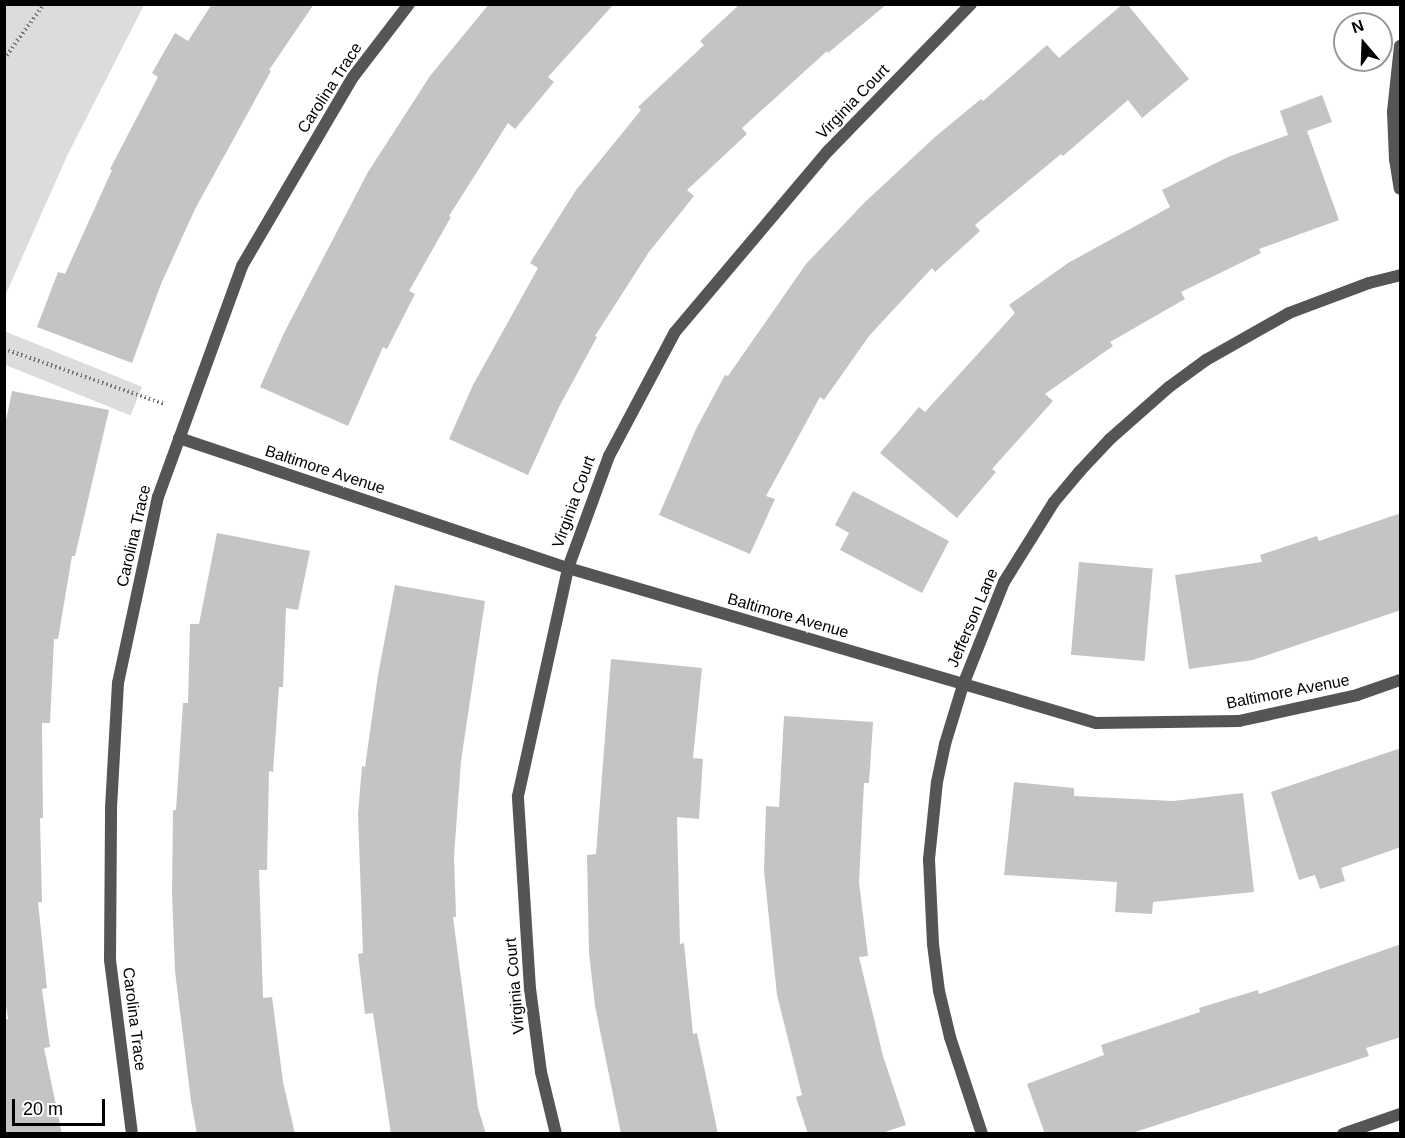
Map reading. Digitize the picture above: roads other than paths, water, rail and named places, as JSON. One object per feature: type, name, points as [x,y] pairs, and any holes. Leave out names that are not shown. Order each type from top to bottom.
[{"type":"street","name":"Carolina Trace","points":[[132,1134],[110,960],[111,808],[117,683],[158,497],[242,266],[353,76],[409,4]]},
{"type":"street","name":"Virginia Court","points":[[556,1134],[541,1072],[530,989],[518,796],[568,568],[609,456],[675,332],[829,150],[971,4]]},
{"type":"street","points":[[1401,46],[1393,112],[1395,159],[1401,189]]},
{"type":"street","name":"Jefferson Lane","points":[[982,1134],[950,1037],[939,991],[929,859],[937,782],[945,744],[963,685],[1004,582],[1054,502],[1110,439],[1169,387],[1245,337],[1289,314],[1329,297],[1401,275]]},
{"type":"street","name":"Baltimore Avenue","points":[[179,438],[568,568],[1096,723],[1239,721],[1357,695],[1401,680]]},
{"type":"street","points":[[1342,1134],[1401,1114]]}]
